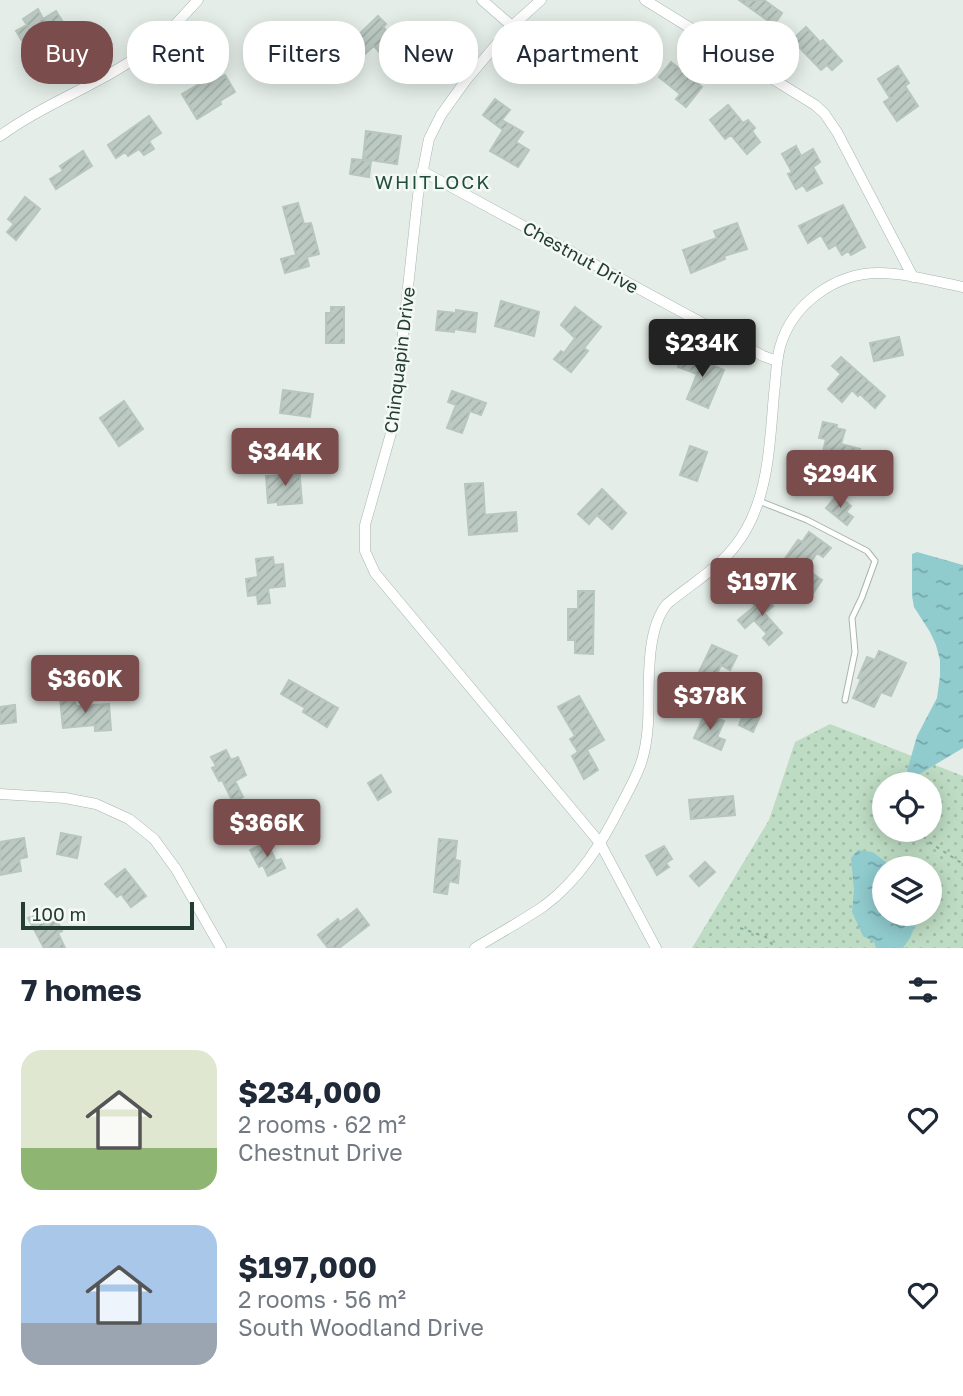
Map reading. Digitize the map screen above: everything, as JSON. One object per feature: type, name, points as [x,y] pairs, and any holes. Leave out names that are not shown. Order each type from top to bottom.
[{"type":"street","points":[[0,136],[44,107],[143,53],[198,0]]},
{"type":"street","points":[[482,0],[506,21]]},
{"type":"street","name":"Chinquapin Drive","points":[[518,21],[541,0]]},
{"type":"street","points":[[645,0],[824,113],[837,132],[913,277]]},
{"type":"street","name":"Chinquapin Drive","points":[[492,49],[441,115],[429,139],[418,195],[394,426],[365,525],[365,551],[375,573],[600,843],[656,948]]},
{"type":"street","name":"Chestnut Drive","points":[[422,171],[762,356],[778,361]]},
{"type":"street","points":[[475,948],[544,906],[574,878],[600,843],[633,783],[643,757],[648,727],[652,636],[658,618],[667,604],[712,571],[734,548],[748,527],[759,502],[766,471],[780,346],[790,324],[807,303],[824,289],[845,279],[869,273],[913,277],[963,287]]},
{"type":"street","points":[[0,794],[65,798],[96,804],[129,819],[153,838],[176,869],[221,948]]},
{"type":"lane","points":[[759,502],[807,520],[867,551],[875,561],[852,618],[855,652],[845,700]]},
{"type":"path","points":[[929,842],[963,864]]},
{"type":"path","points":[[740,928],[766,937],[775,948]]},
{"type":"green space","points":[[830,724],[963,776],[963,948],[692,948],[769,820],[795,742]]},
{"type":"water","points":[[917,552],[963,565],[963,748],[923,772],[907,771],[917,736],[937,698],[940,660],[930,632],[914,607],[912,554]]},
{"type":"water","points":[[858,850],[873,852],[878,856],[872,856],[872,926],[915,926],[903,948],[876,948],[874,942],[863,936],[852,912],[854,890],[851,858]]},
{"type":"building","points":[[739,0],[764,0],[782,13],[777,21],[768,21]]},
{"type":"building","points":[[38,9],[43,19],[56,11],[62,21],[24,21],[23,19]]},
{"type":"building","points":[[378,16],[383,21],[379,21],[379,52],[374,46],[365,54],[365,28]]},
{"type":"building","points":[[806,27],[820,42],[823,40],[842,61],[832,70],[827,65],[821,70],[799,47],[799,34]]},
{"type":"building","points":[[671,62],[677,67],[677,84],[698,84],[702,87],[686,107],[676,99],[680,94],[663,80],[663,72]]},
{"type":"building","points":[[898,66],[909,83],[905,86],[918,106],[897,121],[884,102],[890,98],[878,79]]},
{"type":"building","points":[[229,82],[235,92],[197,119],[182,94],[199,84],[229,84]]},
{"type":"building","points":[[495,99],[510,110],[502,120],[523,132],[516,142],[529,150],[518,167],[490,151],[503,130],[483,115]]},
{"type":"building","points":[[728,105],[743,123],[748,120],[755,128],[752,131],[760,142],[747,154],[731,135],[725,139],[710,120]]},
{"type":"building","points":[[149,116],[161,133],[149,141],[154,149],[144,155],[139,149],[128,156],[125,152],[116,158],[108,145]]},
{"type":"building","points":[[366,131],[401,136],[397,164],[363,159]]},
{"type":"building","points":[[796,146],[801,156],[813,149],[820,162],[813,167],[822,183],[807,191],[803,185],[796,189],[788,174],[792,172],[782,154]]},
{"type":"building","points":[[83,151],[92,166],[56,189],[50,179],[63,171],[60,166]]},
{"type":"building","points":[[352,159],[371,161],[369,177],[350,174]]},
{"type":"building","points":[[25,197],[40,209],[16,240],[7,232],[14,224],[8,219]]},
{"type":"building","points":[[298,203],[304,224],[311,223],[319,254],[307,257],[309,266],[285,273],[281,259],[296,255],[283,207]]},
{"type":"building","points":[[843,205],[865,247],[851,255],[848,251],[842,255],[836,245],[829,249],[821,235],[808,243],[799,226]]},
{"type":"building","points":[[737,223],[747,249],[724,256],[725,259],[691,273],[683,250],[717,238],[714,231]]},
{"type":"building","points":[[501,301],[539,312],[534,336],[495,326]]},
{"type":"building","points":[[331,307],[344,307],[344,343],[326,343],[326,313],[331,313]]},
{"type":"building","points":[[575,307],[601,327],[584,348],[588,351],[571,372],[554,359],[561,351],[564,353],[575,338],[561,325]]},
{"type":"building","points":[[456,310],[477,313],[475,332],[436,330],[438,311],[456,313]]},
{"type":"building","points":[[899,337],[903,355],[874,361],[870,343]]},
{"type":"building","points":[[684,353],[724,370],[708,408],[687,399],[697,374],[678,367]]},
{"type":"building","points":[[841,357],[885,396],[875,408],[852,390],[842,402],[828,389],[841,374],[832,366]]},
{"type":"building","points":[[283,390],[313,394],[310,417],[280,413]]},
{"type":"building","points":[[452,391],[486,403],[481,415],[470,411],[462,433],[447,428],[456,405],[448,402]]},
{"type":"building","points":[[124,401],[143,429],[119,446],[100,418]]},
{"type":"building","points":[[823,422],[845,430],[841,444],[860,449],[856,464],[822,456],[826,439],[819,438]]},
{"type":"building","points":[[690,446],[707,452],[697,481],[680,475]]},
{"type":"building","points":[[299,467],[302,503],[268,503],[266,476],[285,475],[285,468]]},
{"type":"building","points":[[483,483],[485,515],[516,512],[517,531],[469,535],[465,484]]},
{"type":"building","points":[[602,489],[626,513],[612,529],[597,515],[589,524],[578,514]]},
{"type":"building","points":[[837,495],[851,506],[846,512],[853,517],[847,525],[826,508]]},
{"type":"building","points":[[809,532],[831,548],[823,557],[817,553],[806,569],[822,580],[813,593],[794,580],[791,585],[774,574],[798,540],[802,542]]},
{"type":"building","points":[[273,557],[274,565],[283,564],[285,586],[268,588],[270,603],[258,604],[257,595],[248,596],[246,579],[258,577],[256,559]]},
{"type":"building","points":[[578,591],[594,591],[593,654],[575,653],[575,640],[568,640],[568,609],[578,609]]},
{"type":"building","points":[[761,592],[773,606],[764,613],[782,633],[769,645],[763,638],[767,634],[754,620],[745,628],[738,620],[755,606],[751,601]]},
{"type":"building","points":[[712,645],[737,656],[730,670],[721,665],[714,680],[699,672]]},
{"type":"building","points":[[879,651],[906,663],[891,696],[881,692],[874,707],[853,698],[867,657],[875,660]]},
{"type":"building","points":[[289,680],[338,708],[327,727],[303,712],[305,708],[281,694]]},
{"type":"building","points":[[75,696],[76,706],[109,704],[111,730],[95,731],[95,725],[63,728],[60,698]]},
{"type":"building","points":[[579,696],[604,740],[587,750],[598,770],[584,779],[572,756],[578,752],[570,739],[575,736],[558,707]]},
{"type":"building","points":[[15,705],[16,722],[0,724],[0,707]]},
{"type":"building","points":[[746,708],[761,714],[753,732],[739,725]]},
{"type":"building","points":[[705,713],[724,721],[717,737],[725,740],[721,750],[694,738]]},
{"type":"building","points":[[226,750],[231,760],[238,757],[246,775],[235,781],[243,797],[233,802],[222,780],[219,781],[212,768],[216,766],[211,757]]},
{"type":"building","points":[[381,775],[391,792],[378,800],[368,783]]},
{"type":"building","points":[[733,796],[735,815],[691,819],[689,800]]},
{"type":"building","points":[[61,833],[81,837],[77,858],[57,854]]},
{"type":"building","points":[[24,838],[27,857],[19,859],[21,871],[0,875],[0,842]]},
{"type":"building","points":[[439,839],[457,841],[455,860],[460,861],[458,883],[449,881],[447,894],[434,892]]},
{"type":"building","points":[[267,842],[276,861],[281,859],[285,868],[268,876],[263,865],[259,867],[250,850]]},
{"type":"building","points":[[664,846],[672,859],[666,863],[669,867],[657,875],[646,856]]},
{"type":"building","points":[[705,862],[715,872],[699,886],[690,876]]},
{"type":"building","points":[[125,869],[146,896],[131,907],[121,894],[117,897],[105,884]]},
{"type":"building","points":[[357,909],[369,925],[339,948],[328,948],[318,935],[338,919],[340,922]]},
{"type":"building","points":[[40,912],[46,923],[56,918],[62,931],[58,933],[65,948],[44,948],[28,918]]},
{"type":"district","name":"WHITLOCK","points":[[433,181]]}]
